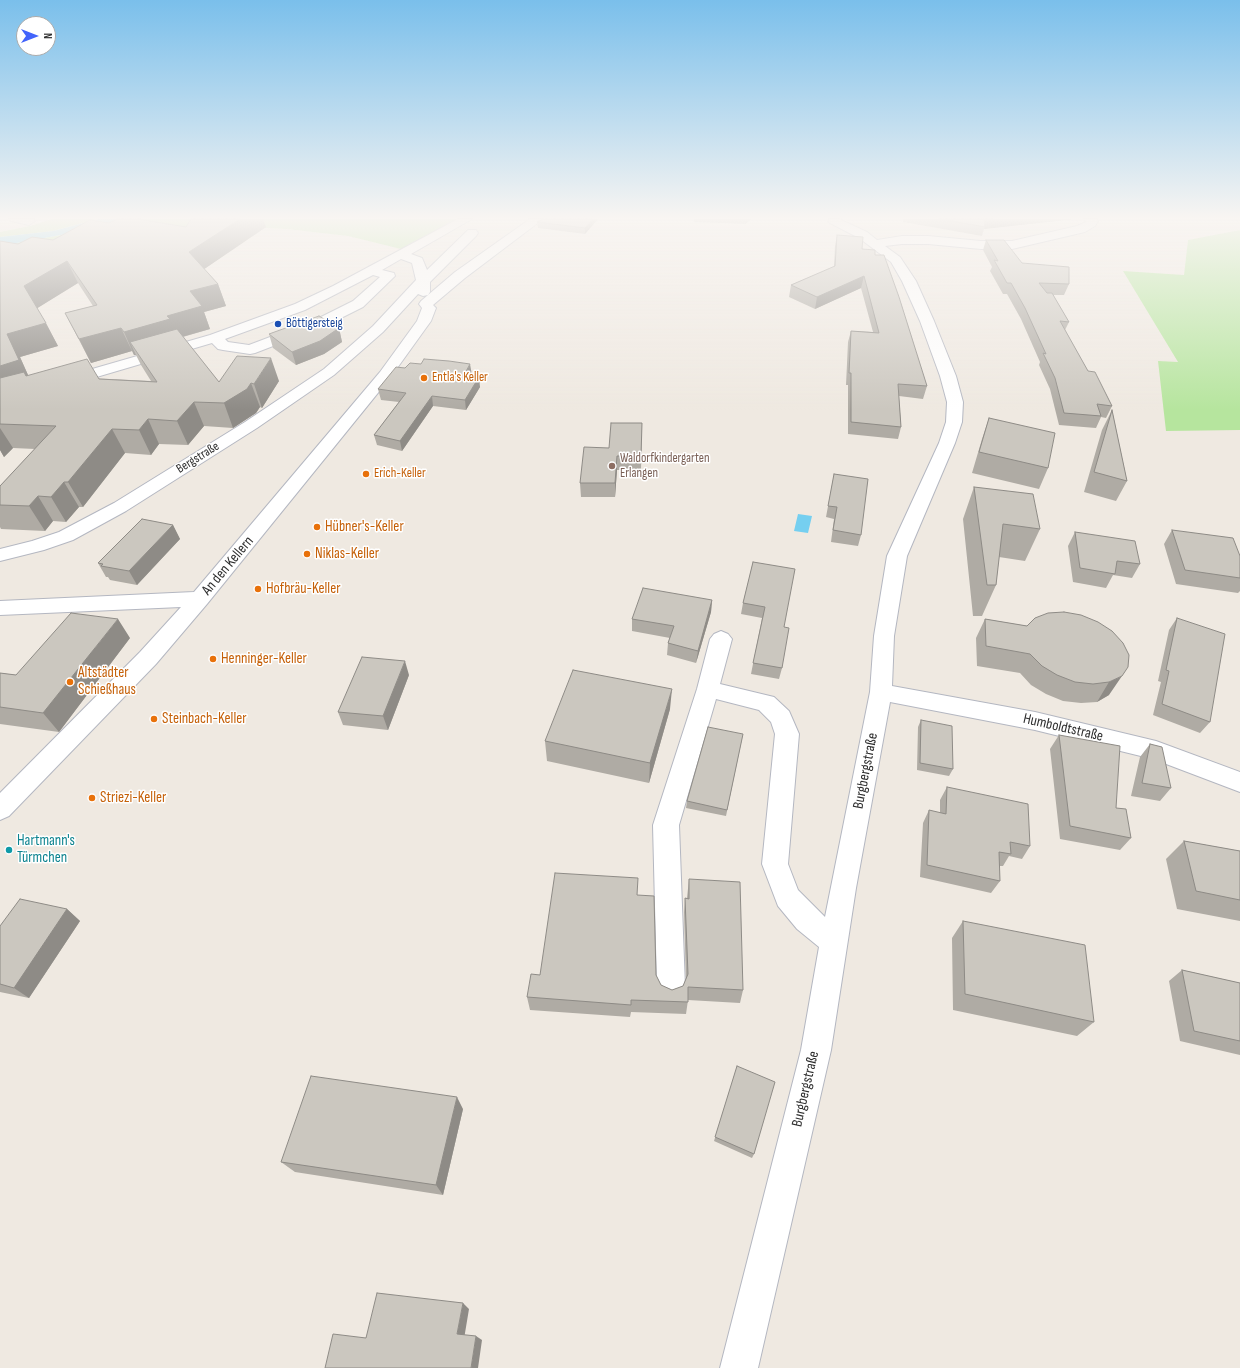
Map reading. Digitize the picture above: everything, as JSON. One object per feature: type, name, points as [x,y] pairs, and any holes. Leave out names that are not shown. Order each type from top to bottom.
[{"type":"street","points":[[55,384],[215,338],[273,313],[325,296],[350,283]]},
{"type":"street","points":[[215,338],[223,346],[250,350],[320,323],[358,304],[381,283]]},
{"type":"street","points":[[378,329],[421,283]]},
{"type":"street","points":[[416,311],[423,300],[423,283]]},
{"type":"street","points":[[378,329],[403,321],[450,283]]},
{"type":"street","name":"Burgbergstraße","points":[[739,1368],[816,1050],[834,942],[881,692],[884,636],[897,556],[947,443],[954,422],[955,402],[948,376],[928,321],[910,283]]},
{"type":"street","name":"An den Kellern","points":[[0,809],[148,658],[200,599],[385,376],[424,322],[429,308],[416,311]]},
{"type":"street","name":"Bergstraße","points":[[0,555],[37,546],[66,536],[120,507],[251,425],[328,372],[378,329]]},
{"type":"street","points":[[0,608],[200,599]]},
{"type":"street","points":[[671,987],[666,825],[708,689],[721,639]]},
{"type":"street","points":[[708,689],[766,703],[781,717],[787,734],[775,864],[787,898],[806,920],[834,942]]},
{"type":"street","name":"Humboldtstraße","points":[[881,692],[1035,721],[1156,750],[1240,782]]},
{"type":"green space","points":[[1130,283],[1240,283],[1240,430],[1166,431],[1158,361],[1178,362]]},
{"type":"water","points":[[798,514],[812,516],[808,533],[794,531]]},
{"type":"building","points":[[0,283],[29,283],[24,286],[46,323],[7,334],[19,360],[0,366]]},
{"type":"building","points":[[82,283],[218,284],[190,291],[202,306],[167,316],[170,319],[124,332],[121,328],[79,339],[65,313],[97,305]]},
{"type":"building","points":[[796,283],[849,283],[817,297],[791,285]]},
{"type":"building","points":[[866,283],[894,283],[927,386],[898,384],[901,427],[851,422],[851,373],[849,373],[851,331],[879,333]]},
{"type":"building","points":[[1007,283],[1069,283],[1039,283],[1047,293],[1052,293],[1069,322],[1060,321],[1088,371],[1095,372],[1112,406],[1097,404],[1101,416],[1064,413],[1055,378],[1043,353],[1046,354],[1025,308],[1011,283]]},
{"type":"building","points":[[319,316],[339,328],[320,341],[292,352],[269,334]]},
{"type":"building","points":[[177,329],[219,382],[237,356],[271,358],[254,384],[251,383],[247,389],[224,403],[194,402],[177,421],[148,419],[139,430],[112,429],[68,482],[64,482],[51,497],[38,496],[29,506],[0,505],[0,486],[56,426],[0,424],[0,378],[24,372],[26,376],[87,359],[99,379],[157,382],[130,342]]},
{"type":"building","points":[[424,359],[470,364],[464,375],[479,377],[465,400],[432,396],[400,441],[374,435],[406,393],[378,389],[396,367],[405,368],[410,363],[421,364]]},
{"type":"building","points":[[1112,410],[1127,481],[1094,472]]},
{"type":"building","points":[[989,418],[1055,433],[1048,468],[979,452]]},
{"type":"building","name":"Waldorfkindergarten Erlangen","points":[[611,423],[642,423],[641,456],[617,456],[615,483],[580,483],[584,447],[609,448]]},
{"type":"building","points":[[834,474],[868,479],[861,535],[833,530],[837,507],[828,506]]},
{"type":"building","points":[[974,487],[1033,494],[1040,529],[1003,524],[996,585],[987,585]]},
{"type":"building","points":[[142,519],[173,525],[129,571],[101,566],[103,564],[98,563]]},
{"type":"building","points":[[1172,530],[1233,538],[1240,556],[1240,578],[1185,570]]},
{"type":"building","points":[[1075,532],[1135,541],[1140,564],[1117,561],[1115,574],[1080,568]]},
{"type":"building","points":[[753,562],[795,569],[784,627],[789,628],[782,668],[753,663],[765,607],[743,603]]},
{"type":"building","points":[[643,588],[712,600],[698,651],[668,643],[674,626],[632,619]]},
{"type":"building","points":[[1064,612],[1081,615],[1098,622],[1112,631],[1123,643],[1129,655],[1128,667],[1122,676],[1109,682],[1093,684],[1075,682],[1057,675],[1042,666],[1030,654],[986,646],[985,619],[1027,626],[1035,618],[1048,613]]},
{"type":"building","points":[[71,613],[118,619],[43,713],[0,707],[0,673],[16,675]]},
{"type":"building","points":[[1177,618],[1225,634],[1210,722],[1162,704],[1169,671],[1166,670]]},
{"type":"building","points":[[362,657],[405,661],[383,716],[338,712]]},
{"type":"building","points":[[573,670],[672,689],[650,763],[545,741]]},
{"type":"building","points":[[921,720],[952,726],[953,769],[920,763]]},
{"type":"building","points":[[708,727],[743,734],[727,810],[687,801]]},
{"type":"building","points":[[1059,735],[1120,746],[1116,808],[1126,809],[1131,838],[1070,826]]},
{"type":"building","points":[[1150,744],[1162,747],[1171,788],[1142,783]]},
{"type":"building","points":[[947,787],[1028,804],[1030,846],[1010,842],[1011,854],[999,852],[1000,881],[927,865],[929,810],[946,814]]},
{"type":"building","points":[[1184,841],[1240,851],[1240,900],[1196,891]]},
{"type":"building","points":[[555,873],[638,878],[637,895],[654,896],[656,975],[661,985],[672,990],[683,986],[688,974],[685,898],[689,899],[689,879],[740,882],[743,990],[688,987],[688,1002],[631,1000],[631,1005],[527,997],[531,974],[540,975]]},
{"type":"building","points":[[20,899],[67,909],[14,988],[0,984],[0,926]]},
{"type":"building","points":[[963,921],[1085,945],[1094,1022],[965,994]]},
{"type":"building","points":[[1182,970],[1240,983],[1240,1041],[1194,1031]]},
{"type":"building","points":[[737,1066],[775,1082],[754,1154],[715,1137]]},
{"type":"building","points":[[311,1076],[457,1097],[436,1185],[281,1162]]},
{"type":"building","points":[[377,1293],[463,1303],[457,1334],[476,1336],[471,1368],[325,1368],[333,1334],[366,1338]]},
{"type":"place","name":"Böttigersteig","points":[[278,324]]},
{"type":"place","name":"Entla's Keller","points":[[424,378]]},
{"type":"place","name":"Waldorfkindergarten Erlangen","points":[[612,466]]},
{"type":"place","name":"Erich-Keller","points":[[366,474]]},
{"type":"place","name":"Hübner's-Keller","points":[[317,527]]},
{"type":"place","name":"Niklas-Keller","points":[[307,554]]},
{"type":"place","name":"Hofbräu-Keller","points":[[258,589]]},
{"type":"place","name":"Henninger-Keller","points":[[213,659]]},
{"type":"place","name":"Altstädter Schießhaus","points":[[70,682]]},
{"type":"place","name":"Steinbach-Keller","points":[[154,719]]},
{"type":"place","name":"Striezi-Keller","points":[[92,798]]},
{"type":"place","name":"Hartmann's Türmchen","points":[[9,850]]}]
